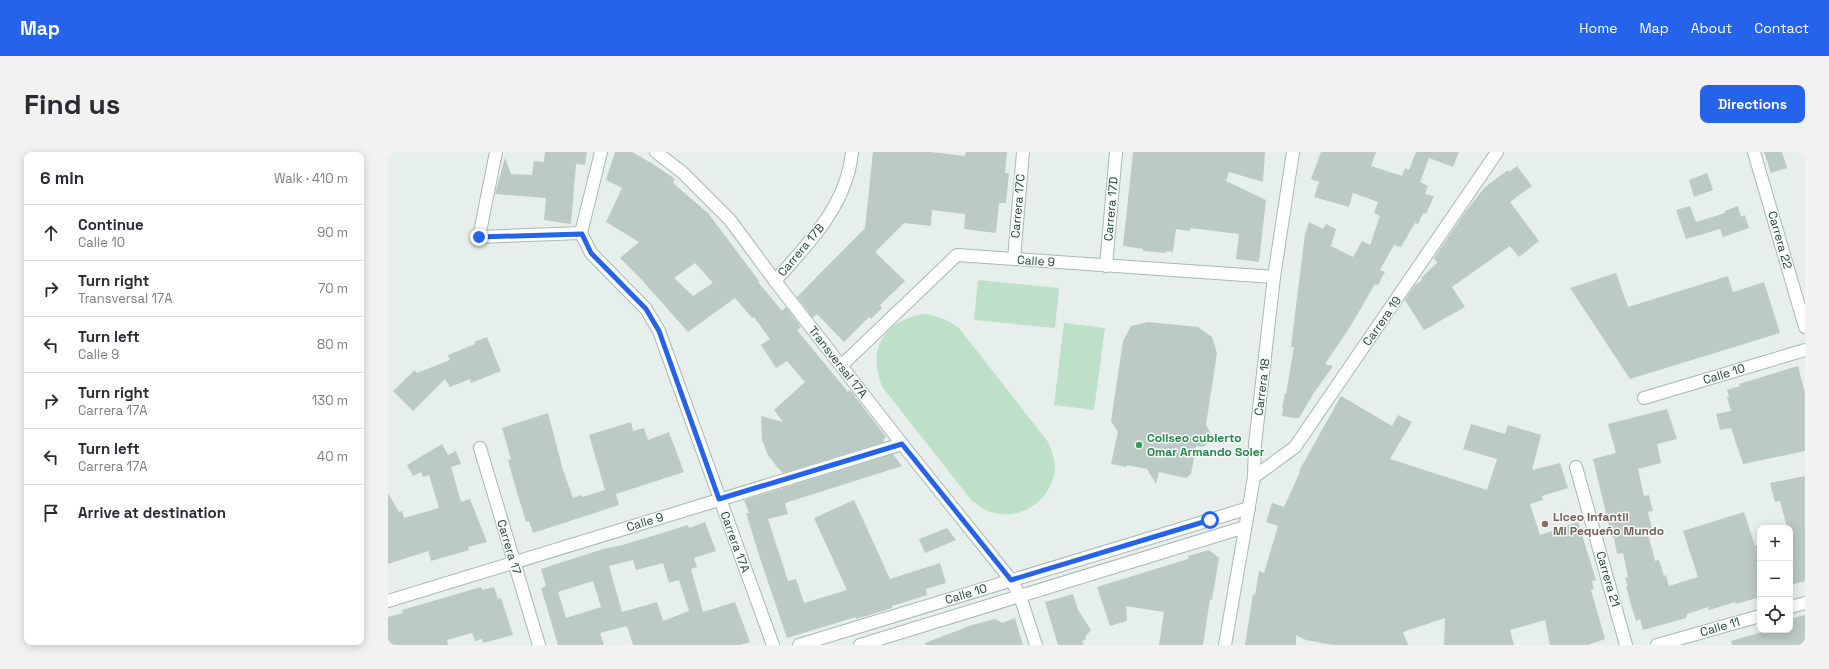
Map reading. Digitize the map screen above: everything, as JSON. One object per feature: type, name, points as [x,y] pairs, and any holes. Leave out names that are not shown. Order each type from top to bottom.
[{"type":"street","points":[[496,152],[479,237],[582,234],[601,152]]},
{"type":"street","name":"Transversal 17A","points":[[656,152],[682,173],[730,220],[775,281],[842,365],[902,444],[1011,580],[1020,596]]},
{"type":"street","name":"Carrera 17B","points":[[775,281],[818,232],[834,208],[851,168],[852,152]]},
{"type":"street","name":"Carrera 17C","points":[[1014,259],[1023,152]]},
{"type":"street","name":"Carrera 17D","points":[[1106,266],[1116,152]]},
{"type":"street","name":"Carrera 18","points":[[1225,645],[1254,477],[1255,444],[1274,278],[1293,152]]},
{"type":"street","name":"Carrera 19","points":[[1254,477],[1295,447],[1497,152]]},
{"type":"street","name":"Carrera 22","points":[[1754,152],[1805,327]]},
{"type":"street","name":"Carrera 17A","points":[[582,234],[591,253],[646,309],[659,331],[773,645]]},
{"type":"street","name":"Calle 9","points":[[842,365],[957,255],[1274,278]]},
{"type":"street","name":"Calle 10","points":[[1644,398],[1805,350]]},
{"type":"street","name":"Calle 9","points":[[388,601],[902,444]]},
{"type":"street","name":"Carrera 17","points":[[480,448],[539,645]]},
{"type":"street","name":"Carrera 21","points":[[1576,467],[1626,645]]},
{"type":"street","name":"Calle 10","points":[[799,645],[1249,508]]},
{"type":"street","name":"Calle 10","points":[[860,645],[1245,527]]},
{"type":"street","points":[[1020,596],[1036,645]]},
{"type":"street","points":[[1793,607],[1805,603]]},
{"type":"street","name":"Calle 11","points":[[1657,645],[1757,617]]},
{"type":"green space","points":[[978,280],[1059,288],[1055,328],[974,320]]},
{"type":"green space","points":[[925,314],[943,319],[959,328],[1048,442],[1055,462],[1054,477],[1043,497],[1035,505],[1014,514],[1003,514],[988,511],[972,501],[883,388],[878,374],[877,361],[878,349],[882,339],[889,330],[899,322],[911,317]]},
{"type":"green space","points":[[1064,323],[1105,328],[1094,410],[1054,405]]},
{"type":"building","points":[[545,152],[587,152],[585,165],[576,164],[571,224],[544,220],[546,198],[495,194],[505,158],[511,174],[532,175],[534,161],[544,162]]},
{"type":"building","points":[[615,152],[632,152],[675,179],[673,183],[708,213],[759,281],[758,282],[782,311],[786,307],[801,327],[797,330],[848,392],[850,390],[886,437],[883,440],[884,442],[783,473],[768,455],[762,440],[761,416],[783,422],[774,410],[805,382],[787,361],[776,368],[761,345],[770,339],[754,317],[752,318],[735,298],[688,332],[641,279],[620,258],[639,242],[606,222],[622,188],[606,180]],"holes":[[[695,263],[713,283],[693,296],[674,278]]]},
{"type":"building","points":[[873,152],[930,152],[965,156],[966,152],[1007,152],[1005,173],[1009,173],[1006,203],[999,203],[996,233],[964,229],[965,214],[932,210],[931,226],[904,223],[875,252],[905,281],[880,305],[882,308],[871,319],[869,317],[844,342],[817,314],[813,318],[797,297],[865,228]]},
{"type":"building","points":[[1133,152],[1265,152],[1263,182],[1229,172],[1226,181],[1266,200],[1259,262],[1236,259],[1239,234],[1190,228],[1190,231],[1176,229],[1173,252],[1166,251],[1166,253],[1143,251],[1143,249],[1123,246]]},
{"type":"building","points":[[1321,152],[1376,152],[1371,166],[1402,176],[1405,168],[1409,170],[1416,152],[1459,152],[1453,167],[1429,158],[1420,182],[1428,186],[1425,194],[1434,196],[1426,214],[1423,213],[1418,224],[1415,223],[1401,247],[1394,245],[1380,270],[1385,272],[1378,285],[1375,284],[1350,327],[1325,364],[1333,366],[1313,394],[1299,418],[1295,418],[1282,416],[1282,408],[1285,393],[1286,394],[1294,347],[1291,347],[1305,234],[1309,222],[1323,229],[1326,224],[1336,229],[1331,246],[1353,257],[1362,241],[1370,245],[1380,216],[1374,213],[1378,202],[1353,193],[1349,207],[1314,197],[1319,182],[1311,179]]},
{"type":"building","points":[[1764,152],[1782,152],[1787,168],[1771,173]]},
{"type":"building","points":[[1517,166],[1532,186],[1510,202],[1539,241],[1519,257],[1510,246],[1452,287],[1465,307],[1424,330],[1405,300],[1415,285],[1422,280],[1421,278],[1437,263],[1434,258],[1466,211],[1485,187],[1508,170],[1509,172]]},
{"type":"building","points":[[1707,173],[1713,190],[1694,197],[1689,180]]},
{"type":"building","points":[[1690,206],[1696,222],[1725,213],[1725,211],[1738,206],[1741,217],[1745,215],[1749,228],[1723,237],[1720,229],[1686,239],[1676,210]]},
{"type":"building","points":[[1616,273],[1628,307],[1728,276],[1733,292],[1764,282],[1780,333],[1630,379],[1570,288]]},
{"type":"building","points":[[1148,322],[1198,327],[1212,337],[1217,353],[1206,425],[1214,439],[1203,447],[1196,446],[1191,474],[1186,478],[1159,472],[1156,484],[1147,469],[1127,465],[1126,467],[1111,464],[1118,432],[1111,421],[1123,341],[1131,326]]},
{"type":"building","points":[[487,337],[501,371],[471,383],[470,379],[450,387],[445,379],[413,411],[393,391],[415,370],[417,373],[450,360],[448,355],[475,344],[474,342]]},
{"type":"building","points":[[1798,366],[1805,393],[1805,451],[1743,464],[1731,428],[1720,430],[1716,414],[1731,411],[1727,397],[1729,396],[1727,390],[1740,386],[1739,384]]},
{"type":"building","points":[[1341,396],[1392,426],[1398,415],[1412,422],[1390,459],[1487,490],[1497,459],[1463,449],[1471,424],[1505,434],[1508,425],[1541,435],[1532,470],[1560,463],[1568,488],[1542,496],[1543,500],[1530,504],[1540,535],[1578,522],[1596,580],[1592,581],[1594,589],[1591,590],[1605,639],[1588,645],[1550,645],[1545,620],[1510,630],[1514,645],[1444,645],[1445,618],[1403,632],[1408,645],[1333,645],[1306,640],[1296,635],[1296,645],[1245,645],[1253,594],[1255,595],[1259,571],[1264,573],[1278,526],[1266,522],[1272,503],[1284,507],[1300,472],[1299,471]]},
{"type":"building","points":[[1667,409],[1677,439],[1657,444],[1661,463],[1638,469],[1644,496],[1649,495],[1653,511],[1648,512],[1652,529],[1647,530],[1655,561],[1659,560],[1669,586],[1698,577],[1683,531],[1744,512],[1755,546],[1757,545],[1757,598],[1736,604],[1735,602],[1709,610],[1708,607],[1687,614],[1686,618],[1643,630],[1640,619],[1636,621],[1631,605],[1626,586],[1628,586],[1625,578],[1628,577],[1623,553],[1617,554],[1614,537],[1612,538],[1593,459],[1616,453],[1608,424]]},
{"type":"building","points":[[548,413],[563,470],[573,498],[581,495],[582,497],[605,490],[589,435],[631,422],[633,431],[644,428],[648,440],[669,432],[684,472],[616,494],[619,505],[533,533],[529,521],[526,522],[514,482],[508,460],[511,459],[502,428]]},
{"type":"building","points":[[442,444],[448,455],[456,451],[461,464],[451,467],[461,502],[470,499],[487,542],[468,547],[469,550],[431,561],[428,551],[388,564],[388,493],[399,512],[402,511],[404,518],[439,508],[429,475],[423,477],[421,472],[413,476],[407,465]]},
{"type":"building","points":[[893,454],[902,466],[785,503],[788,514],[768,519],[788,581],[796,579],[804,603],[847,590],[814,518],[854,500],[890,579],[940,563],[946,583],[926,589],[927,595],[892,606],[892,608],[856,619],[856,617],[787,638],[760,558],[746,513],[749,513],[744,500]]},
{"type":"building","points":[[1805,476],[1805,581],[1793,584],[1793,525],[1786,525],[1780,501],[1775,502],[1770,483]]},
{"type":"building","points":[[705,522],[716,551],[694,558],[697,567],[691,569],[703,612],[735,602],[750,642],[740,645],[633,645],[627,626],[600,633],[604,645],[558,645],[541,588],[546,586],[541,569],[603,549],[623,545],[688,525],[689,528]],"holes":[[[633,560],[636,570],[663,563],[669,583],[679,580],[689,611],[663,621],[657,602],[622,612],[609,566]],[[593,581],[601,607],[566,618],[558,592]]]},
{"type":"building","points":[[947,528],[956,540],[925,553],[919,539]]},
{"type":"building","points":[[1209,550],[1219,558],[1212,600],[1210,599],[1203,645],[1159,645],[1164,612],[1126,606],[1127,621],[1110,626],[1097,587],[1188,559],[1188,556]]},
{"type":"building","points":[[481,587],[482,590],[494,587],[498,599],[501,598],[513,635],[483,643],[482,639],[475,641],[472,633],[447,640],[448,645],[388,645],[388,617],[403,613],[402,610]]},
{"type":"building","points":[[1073,594],[1078,610],[1091,630],[1085,637],[1086,639],[1082,641],[1084,645],[1058,645],[1045,602]]},
{"type":"building","points":[[1805,615],[1805,645],[1732,645],[1731,641],[1759,633],[1793,633],[1793,618]]},
{"type":"building","points":[[1015,618],[1023,645],[925,645],[925,643],[972,625],[995,619],[1002,623]]},
{"type":"place","name":"Coliseo cubierto Omar Armando Soler","points":[[1139,445]]},
{"type":"place","name":"Liceo Infantil Mi Pequeño Mundo","points":[[1545,524]]},
{"type":"route","points":[[479,237],[582,234],[591,253],[646,309],[659,331],[719,499],[902,444],[1011,580],[1210,520]]}]
